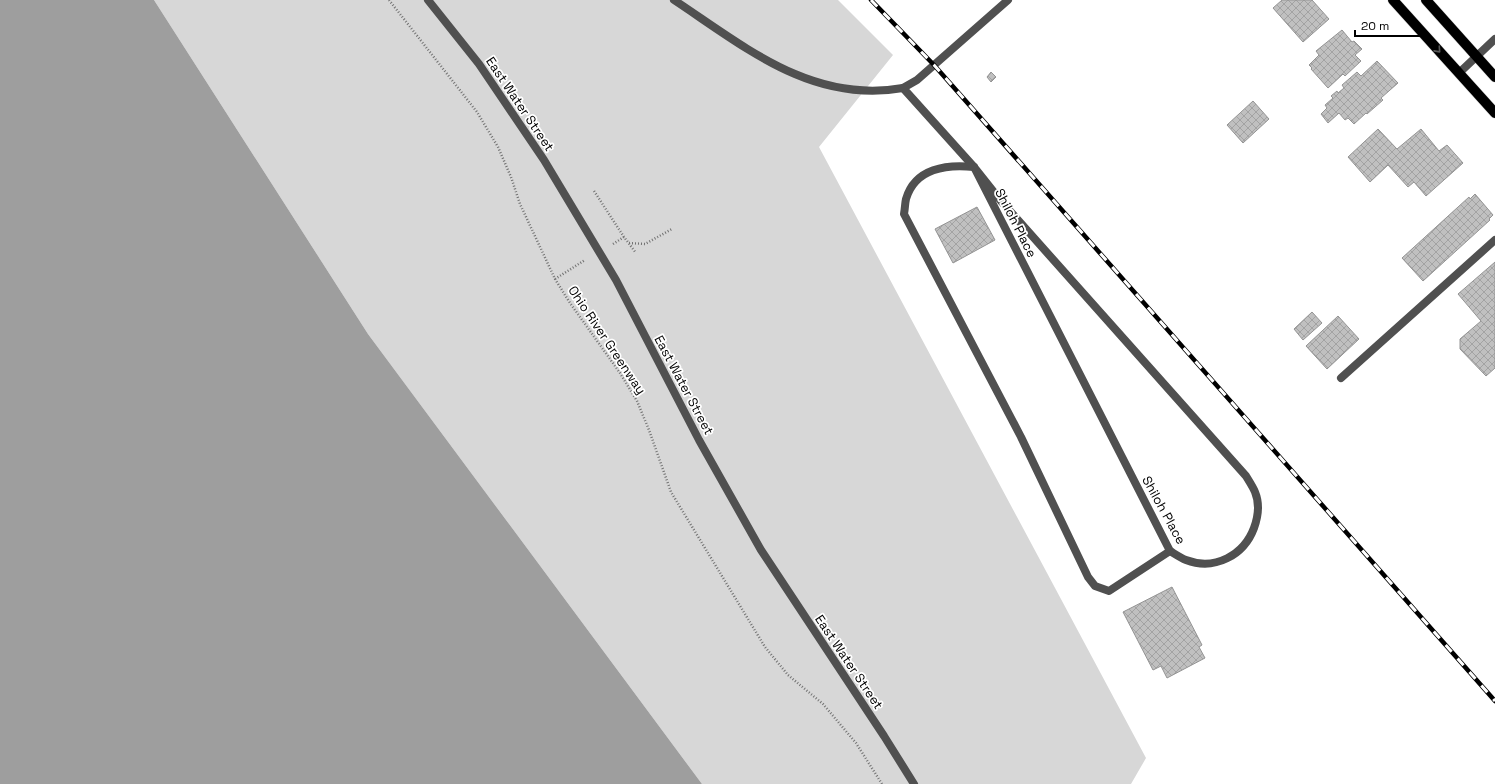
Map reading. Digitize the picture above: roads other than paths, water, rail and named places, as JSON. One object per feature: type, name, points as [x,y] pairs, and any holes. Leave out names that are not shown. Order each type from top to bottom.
[{"type":"main road","points":[[1394,0],[1495,113]]},
{"type":"main road","points":[[1426,0],[1495,77]]},
{"type":"street","name":"East Water Street","points":[[428,0],[479,64],[544,160],[616,280],[699,440],[760,550],[884,736],[914,784]]},
{"type":"street","points":[[674,0],[751,52],[796,75],[817,83],[837,88],[856,90],[891,90],[903,88],[917,80],[1008,0]]},
{"type":"street","points":[[1459,73],[1495,39]]},
{"type":"street","name":"Shiloh Place","points":[[903,88],[974,167],[1001,201],[1246,476],[1255,492],[1258,518],[1250,539],[1238,552],[1229,558],[1212,563],[1194,563],[1185,560],[1170,551],[974,167]]},
{"type":"street","points":[[974,167],[958,166],[927,172],[915,183],[906,198],[904,214],[1021,437],[1088,577],[1095,586],[1109,591],[1170,551]]},
{"type":"street","points":[[1341,378],[1495,240]]},
{"type":"railway","points":[[871,0],[934,65],[1495,701]]}]
